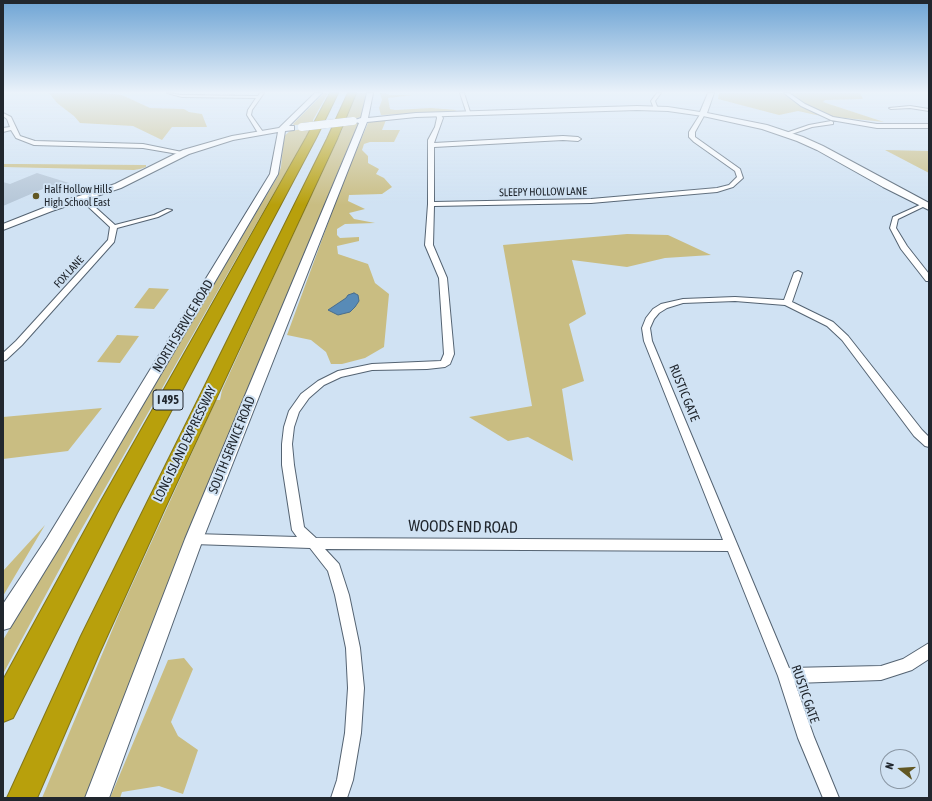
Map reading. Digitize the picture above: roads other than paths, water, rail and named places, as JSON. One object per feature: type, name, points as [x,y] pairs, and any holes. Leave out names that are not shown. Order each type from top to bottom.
[{"type":"highway","name":"I 495","points":[[3,708],[109,508],[315,130]]},
{"type":"highway","name":"LONG ISLAND EXPRESSWAY","points":[[22,798],[130,558],[335,130]]},
{"type":"main road","points":[[3,227],[118,186],[184,153],[232,138],[260,132],[281,133],[290,130]]},
{"type":"main road","name":"SOUTH SERVICE ROAD","points":[[97,798],[194,539],[354,130]]},
{"type":"main road","points":[[774,130],[820,148],[927,206]]},
{"type":"main road","name":"NORTH SERVICE ROAD","points":[[3,622],[53,542],[274,174],[281,133]]},
{"type":"street","points":[[14,130],[18,137],[34,143],[143,146],[184,153]]},
{"type":"street","points":[[340,798],[345,780],[353,733],[356,688],[353,648],[342,595],[334,568],[313,543],[298,530],[290,486],[287,444],[289,427],[294,411],[306,396],[320,383],[338,374],[372,367],[427,366],[445,364],[449,354],[443,278],[429,245],[431,204],[431,140],[436,130]]},
{"type":"street","name":"SLEEPY HOLLOW LANE","points":[[431,204],[571,202],[717,190],[737,182],[740,174],[735,166],[696,141],[692,137],[693,130]]},
{"type":"street","points":[[786,134],[796,130]]},
{"type":"street","points":[[432,144],[556,138],[578,139]]},
{"type":"street","points":[[82,198],[114,227],[156,216],[169,210]]},
{"type":"street","points":[[927,206],[906,211],[895,218],[893,228],[904,247],[929,279]]},
{"type":"street","name":"FOX LANE","points":[[3,358],[19,344],[111,240],[114,227]]},
{"type":"street","points":[[787,303],[798,273]]},
{"type":"street","name":"RUSTIC GATE","points":[[831,798],[806,738],[785,676],[648,340],[646,328],[650,318],[656,311],[664,306],[683,301],[749,299],[787,303],[812,314],[830,324],[845,338],[918,433],[929,443]]},
{"type":"street","name":"WOODS END ROAD","points":[[194,539],[313,543],[731,546]]},
{"type":"street","points":[[785,676],[881,673],[907,666],[929,650]]},
{"type":"water","points":[[354,293],[358,295],[359,301],[350,312],[338,315],[328,310],[348,295]]},
{"type":"place","name":"Half Hollow Hills High School East","points":[[36,196]]}]
